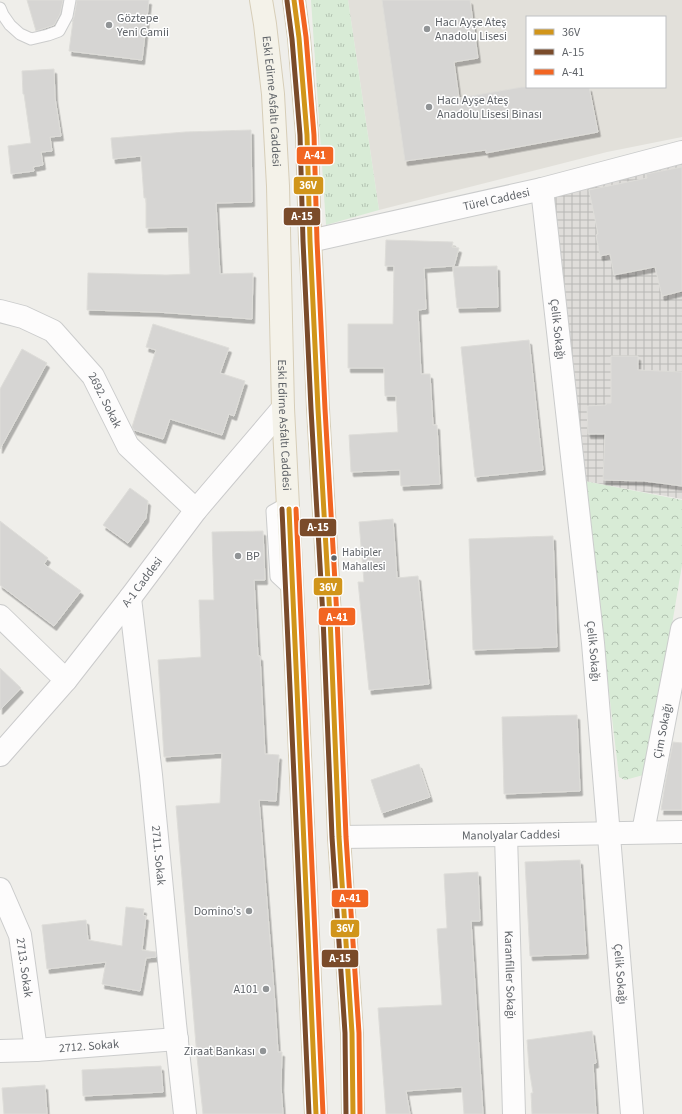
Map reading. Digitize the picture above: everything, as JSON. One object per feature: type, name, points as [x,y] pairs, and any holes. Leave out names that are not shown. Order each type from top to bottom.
[{"type":"main road","name":"Eski Edirne Asfaltı Caddesi","points":[[261,0],[273,94],[278,179],[283,408],[293,592],[316,1114]]},
{"type":"main road","points":[[294,0],[299,38],[307,135],[310,241],[330,617],[339,837],[352,1033],[353,1114]]},
{"type":"main road","points":[[283,408],[318,409]]},
{"type":"street","name":"Türel Caddesi","points":[[310,241],[542,189],[682,152]]},
{"type":"street","name":"Çelik Sokağı","points":[[542,189],[593,643],[632,1114]]},
{"type":"street","name":"2692. Sokak","points":[[0,311],[23,317],[53,331],[93,376],[128,446],[196,510]]},
{"type":"street","name":"A-1 Caddesi","points":[[0,755],[66,680],[196,510],[283,408]]},
{"type":"street","name":"2711. Sokak","points":[[130,598],[151,775],[185,1114]]},
{"type":"street","points":[[0,616],[66,680]]},
{"type":"street","name":"Çim Sokağı","points":[[643,832],[682,629]]},
{"type":"street","name":"Manolyalar Caddesi","points":[[339,837],[506,836],[682,832]]},
{"type":"street","name":"Karanfiller Sokağı","points":[[506,836],[514,1114]]},
{"type":"street","name":"2713. Sokak","points":[[0,889],[20,935],[36,1050]]},
{"type":"street","name":"2712. Sokak","points":[[0,1051],[36,1050],[177,1039]]},
{"type":"lane","points":[[0,8],[10,25],[20,34],[31,39],[48,35],[59,30],[67,16],[70,0]]},
{"type":"shaded area","points":[[348,0],[682,0],[682,137],[607,152],[379,210]]},
{"type":"shaded area","points":[[682,157],[682,499],[584,481],[548,192]]},
{"type":"green space","points":[[311,0],[348,0],[379,210],[326,225]]},
{"type":"green space","points":[[584,481],[682,500],[682,565],[647,774],[625,780],[619,777]]},
{"type":"building","points":[[27,0],[63,0],[60,14],[54,25],[36,31]]},
{"type":"building","name":"Göztepe Yeni Camii","points":[[77,0],[149,0],[142,60],[69,51],[73,21],[72,22]]},
{"type":"building","name":"Hacı Ayşe Ateş Anadolu Lisesi Binası","points":[[382,0],[470,0],[478,58],[454,62],[459,98],[522,87],[589,88],[598,132],[486,153],[486,150],[405,161]]},
{"type":"building","points":[[54,69],[55,98],[61,136],[50,137],[52,151],[41,152],[43,165],[33,167],[34,171],[11,174],[8,146],[31,143],[23,94],[22,71]]},
{"type":"building","points":[[251,130],[252,202],[216,203],[220,274],[253,273],[252,319],[157,312],[87,310],[88,273],[166,275],[190,274],[188,227],[146,228],[146,198],[144,198],[141,156],[113,159],[111,138],[185,132]]},
{"type":"building","points":[[682,167],[682,291],[662,296],[655,267],[614,275],[610,254],[600,256],[596,235],[598,234],[589,190],[647,178],[646,174]]},
{"type":"building","points":[[386,240],[453,242],[452,247],[459,248],[454,266],[424,268],[426,309],[418,310],[421,374],[430,374],[433,425],[437,425],[440,484],[401,486],[400,470],[351,472],[349,435],[398,432],[396,396],[385,396],[384,368],[348,368],[348,324],[393,324],[394,266],[385,266]]},
{"type":"building","points":[[497,266],[498,307],[457,308],[453,267]]},
{"type":"building","points":[[153,324],[229,348],[220,373],[245,381],[234,416],[229,414],[222,435],[170,419],[163,439],[134,430],[132,427],[156,350],[146,347]]},
{"type":"building","points":[[529,340],[543,470],[475,477],[461,347]]},
{"type":"building","points":[[22,349],[47,363],[0,449],[0,389]]},
{"type":"building","points":[[611,356],[638,356],[638,370],[682,372],[682,486],[644,481],[603,480],[605,434],[588,434],[587,406],[606,405],[606,403],[611,403]]},
{"type":"building","points":[[130,488],[148,501],[146,518],[128,543],[103,525]]},
{"type":"building","points":[[393,519],[397,578],[418,576],[429,684],[369,690],[358,582],[364,582],[359,522]]},
{"type":"building","points":[[0,521],[48,558],[44,564],[81,591],[54,626],[0,585]]},
{"type":"building","points":[[263,531],[265,580],[254,580],[265,754],[279,755],[276,801],[259,800],[278,1052],[282,1052],[281,1086],[283,1114],[203,1114],[176,806],[220,803],[222,753],[164,757],[158,660],[201,657],[199,600],[214,600],[212,532]]},
{"type":"building","points":[[553,536],[557,647],[473,650],[469,539]]},
{"type":"building","points":[[0,668],[21,688],[0,710]]},
{"type":"building","points":[[577,715],[580,791],[504,794],[502,717]]},
{"type":"building","points":[[673,742],[682,743],[682,810],[661,810],[665,784]]},
{"type":"building","points":[[419,764],[430,797],[382,813],[371,780]]},
{"type":"building","points":[[580,860],[586,954],[530,956],[525,862]]},
{"type":"building","points":[[478,872],[480,921],[471,921],[483,1114],[464,1114],[462,1087],[406,1091],[410,1114],[386,1114],[378,1008],[442,1005],[437,929],[447,928],[444,874]]},
{"type":"building","points":[[126,907],[144,909],[143,915],[146,916],[142,950],[156,952],[156,957],[146,958],[140,991],[102,984],[106,962],[47,969],[42,925],[86,920],[88,940],[122,946]]},
{"type":"building","points":[[592,1031],[596,1063],[593,1064],[596,1114],[532,1114],[531,1093],[533,1093],[527,1040]]},
{"type":"building","points":[[161,1066],[163,1092],[83,1096],[82,1070]]},
{"type":"building","points":[[45,1085],[47,1114],[4,1114],[2,1088]]},
{"type":"transit line","name":"36V","points":[[294,0],[299,38],[307,135],[310,241],[330,617],[339,837],[352,1033],[353,1114]]},
{"type":"transit line","name":"A-41","points":[[301,0],[306,37],[314,135],[317,241],[337,617],[346,837],[359,1033],[360,1114]]},
{"type":"transit line","name":"A-15","points":[[287,1],[292,39],[300,135],[303,241],[323,617],[332,837],[345,1033],[346,1114]]},
{"type":"transit line","name":"A-15","points":[[282,509],[309,1114]]},
{"type":"transit line","name":"36V","points":[[289,509],[316,1114]]},
{"type":"transit line","name":"A-41","points":[[296,509],[323,1114]]},
{"type":"place","name":"Göztepe Yeni Camii","points":[[109,25]]},
{"type":"place","name":"Hacı Ayşe Ateş Anadolu Lisesi","points":[[427,29]]},
{"type":"place","name":"Hacı Ayşe Ateş Anadolu Lisesi Binası","points":[[429,107]]},
{"type":"place","name":"BP","points":[[238,556]]},
{"type":"place","name":"Habipler Mahallesi","points":[[334,558]]},
{"type":"place","name":"Domino's","points":[[249,911]]},
{"type":"place","name":"A101","points":[[266,989]]},
{"type":"place","name":"Ziraat Bankası","points":[[263,1051]]}]
